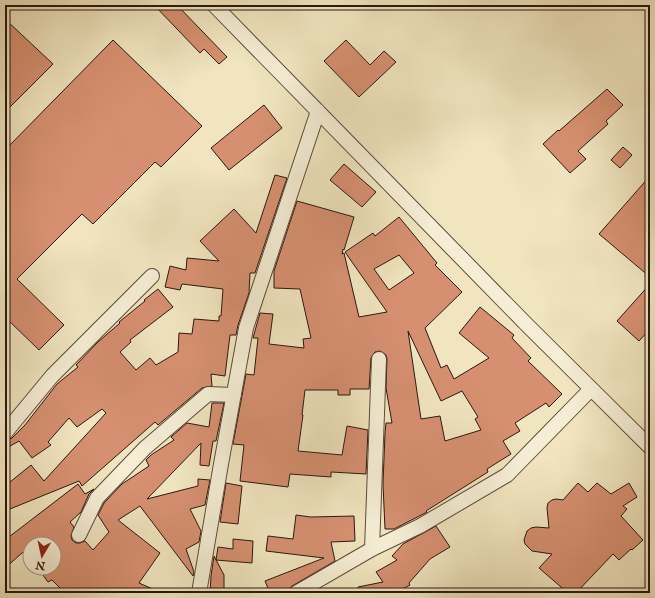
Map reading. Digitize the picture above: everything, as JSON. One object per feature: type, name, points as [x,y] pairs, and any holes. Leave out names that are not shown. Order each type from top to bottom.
[{"type":"street","points":[[214,5],[526,324],[650,447]]},
{"type":"street","points":[[199,593],[246,328],[318,111]]},
{"type":"street","points":[[5,433],[52,376],[152,276]]},
{"type":"street","points":[[372,549],[379,359]]},
{"type":"street","points":[[296,593],[372,549],[420,526],[507,475],[591,388]]},
{"type":"street","points":[[80,535],[97,498],[145,448],[208,394],[234,395]]},
{"type":"building","points":[[154,5],[177,5],[227,57],[219,64],[204,49],[200,53]]},
{"type":"building","points":[[5,19],[53,64],[5,112]]},
{"type":"building","points":[[113,40],[202,126],[161,167],[155,162],[93,224],[82,214],[17,279],[64,325],[39,350],[5,317],[5,150]]},
{"type":"building","points":[[346,40],[370,65],[384,51],[396,62],[359,97],[324,61]]},
{"type":"building","points":[[607,89],[623,105],[606,121],[608,124],[578,151],[586,159],[570,173],[543,144]]},
{"type":"building","points":[[264,105],[282,128],[229,170],[211,148]]},
{"type":"building","points":[[623,147],[632,155],[620,168],[611,160]]},
{"type":"building","points":[[344,164],[376,192],[362,207],[330,180]]},
{"type":"building","points":[[275,175],[287,178],[255,273],[250,273],[249,293],[236,335],[230,335],[225,376],[211,374],[212,386],[202,388],[158,425],[155,422],[82,486],[79,481],[5,511],[5,486],[31,465],[44,481],[106,413],[102,409],[77,427],[69,418],[48,442],[51,445],[32,458],[19,441],[5,449],[5,441],[12,438],[25,425],[57,384],[78,367],[76,365],[98,342],[120,323],[119,322],[158,289],[173,307],[130,340],[131,342],[120,352],[136,370],[150,358],[156,365],[178,352],[179,333],[192,334],[194,319],[219,321],[219,316],[221,316],[223,289],[182,284],[180,290],[165,287],[170,266],[186,270],[187,258],[219,261],[200,241],[234,209],[256,233]]},
{"type":"building","points":[[650,176],[650,277],[599,234]]},
{"type":"building","points":[[297,201],[354,217],[342,254],[344,253],[359,317],[387,312],[345,252],[373,233],[375,236],[399,217],[437,263],[435,265],[462,292],[425,328],[441,368],[447,365],[454,379],[489,358],[459,333],[480,307],[514,335],[512,338],[531,358],[528,361],[562,394],[549,407],[546,403],[515,423],[520,431],[503,441],[511,454],[487,469],[488,472],[426,511],[427,512],[394,529],[385,529],[383,484],[385,433],[386,423],[392,423],[386,388],[387,359],[386,355],[380,351],[375,352],[371,358],[369,389],[350,389],[350,395],[338,395],[338,390],[305,390],[298,451],[342,455],[347,426],[368,430],[366,474],[331,472],[331,477],[290,474],[288,487],[240,481],[244,445],[233,444],[246,374],[254,375],[258,338],[253,338],[260,313],[273,314],[269,344],[304,348],[303,339],[311,338],[300,289],[274,288],[274,271]],"holes":[[[399,255],[414,273],[389,290],[374,269]],[[408,331],[441,401],[462,391],[478,417],[475,419],[481,430],[445,441],[440,416],[421,419]]]},
{"type":"building","points":[[650,284],[650,329],[639,341],[617,321]]},
{"type":"building","points":[[212,403],[224,403],[216,441],[213,441],[209,466],[200,465],[201,443],[147,499],[198,486],[198,479],[210,480],[205,505],[190,509],[201,531],[199,542],[186,549],[194,572],[193,576],[140,506],[118,520],[160,553],[139,583],[162,593],[65,593],[52,580],[48,582],[44,576],[62,576],[62,536],[22,536],[22,553],[5,568],[5,540],[78,484],[85,494],[94,489],[89,494],[81,512],[70,522],[74,527],[71,536],[72,540],[76,543],[85,541],[93,550],[109,532],[98,515],[104,503],[122,484],[149,466],[146,460],[174,440],[171,437],[187,423],[209,427]]},
{"type":"building","points":[[226,483],[242,486],[238,524],[220,522]]},
{"type":"building","points":[[578,483],[588,492],[597,483],[611,494],[629,483],[637,497],[623,506],[627,509],[621,516],[643,540],[619,560],[613,554],[576,593],[568,593],[539,568],[552,554],[532,551],[525,544],[524,540],[527,531],[531,528],[549,528],[548,503],[556,499],[563,500]]},
{"type":"building","points":[[296,515],[311,517],[354,516],[355,541],[331,542],[335,561],[292,586],[283,593],[270,593],[265,581],[324,558],[266,551],[268,536],[293,539]]},
{"type":"building","points":[[436,526],[450,547],[430,559],[409,583],[410,585],[395,593],[358,593],[358,587],[383,582],[376,572],[397,560],[392,556],[403,544]]},
{"type":"building","points":[[233,539],[253,541],[252,563],[216,560],[218,547],[233,549]]},
{"type":"building","points":[[214,556],[224,575],[224,593],[210,593]]}]
